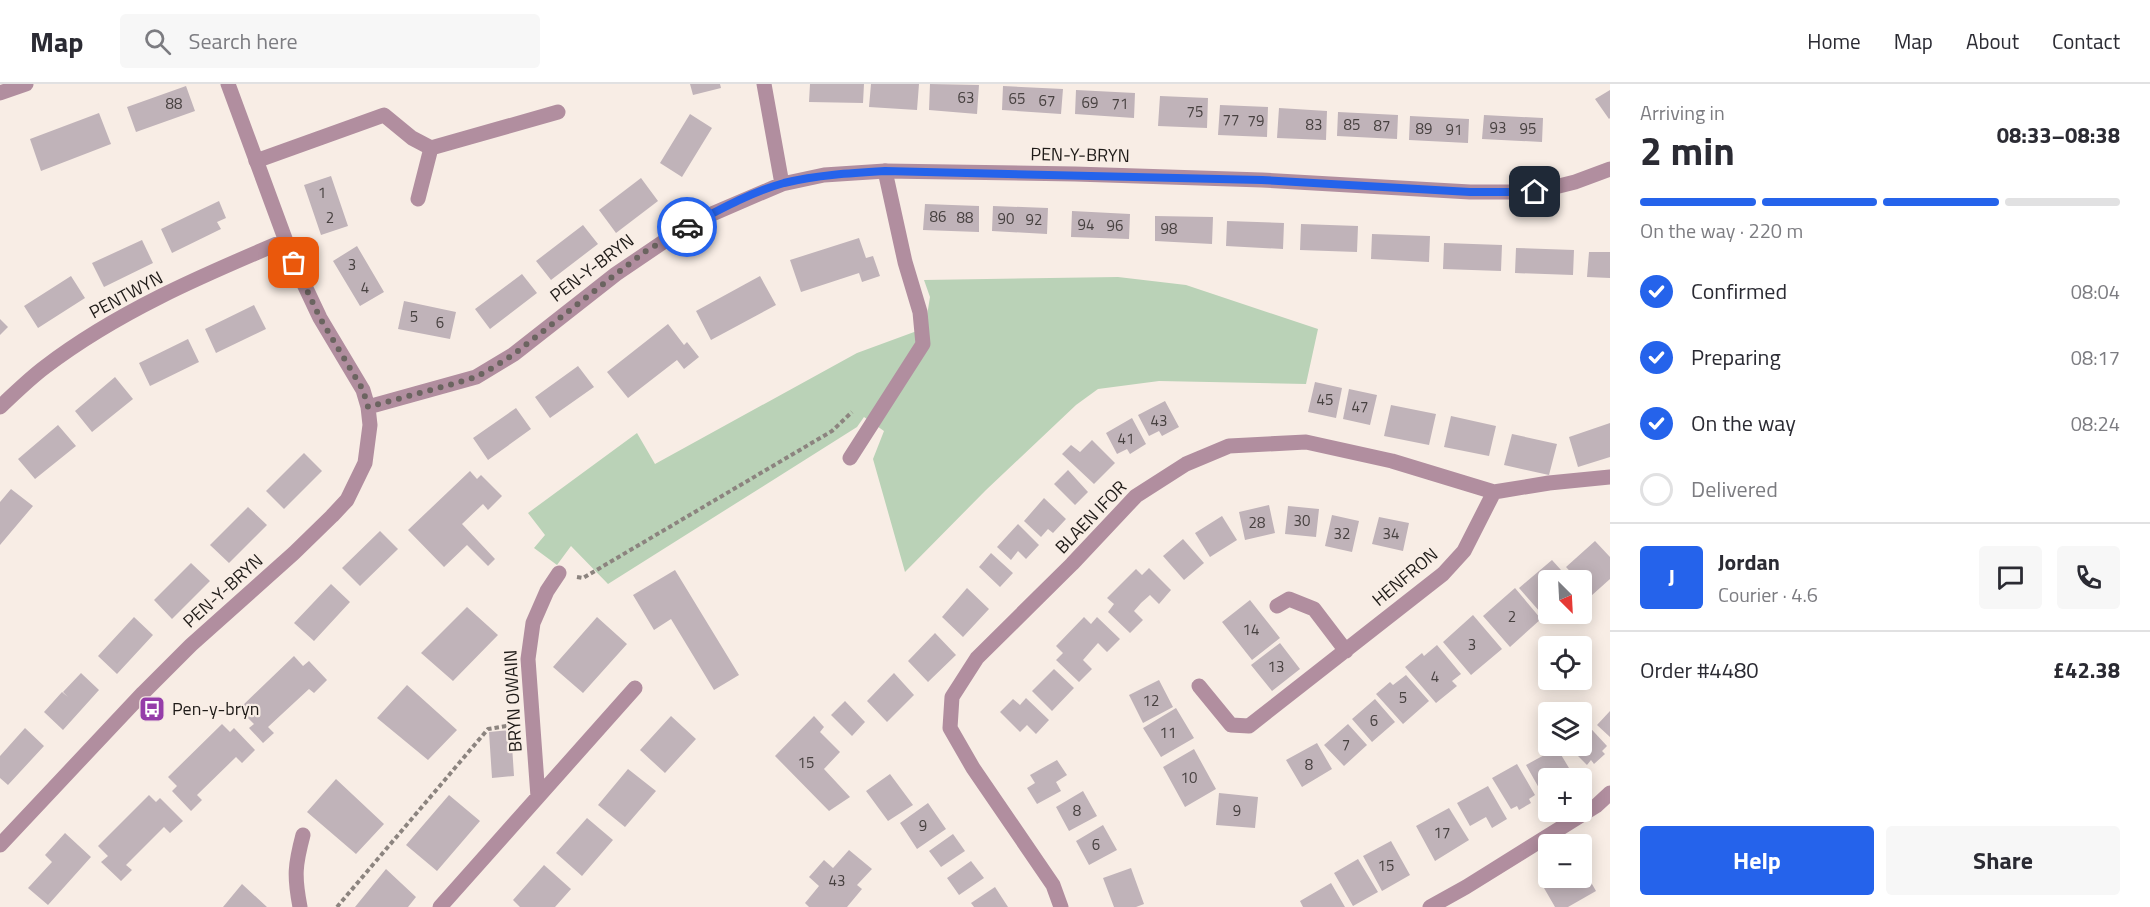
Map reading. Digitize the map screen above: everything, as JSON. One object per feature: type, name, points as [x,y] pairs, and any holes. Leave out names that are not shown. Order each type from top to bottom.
[{"type":"street","points":[[228,84],[284,241],[307,291],[363,390],[368,407]]},
{"type":"street","points":[[764,84],[782,184]]},
{"type":"street","points":[[256,161],[384,115],[412,138],[431,148],[558,112]]},
{"type":"street","points":[[418,200],[431,148]]},
{"type":"street","name":"PEN-Y-BRYN","points":[[0,845],[191,645],[294,553],[347,500],[365,463],[370,426],[368,407],[476,377],[514,354],[646,251],[712,214],[782,184],[824,175],[885,171],[1262,180],[1470,192],[1535,192],[1575,183],[1610,170]]},
{"type":"street","points":[[850,458],[923,344],[920,312],[905,262],[885,171]]},
{"type":"street","name":"PENTWYN","points":[[0,407],[43,368],[105,327],[188,284],[284,241]]},
{"type":"street","name":"BLAEN IFOR","points":[[1061,907],[1053,885],[973,768],[950,728],[952,697],[977,658],[1072,564],[1136,496],[1186,464],[1229,446],[1306,442],[1392,461],[1494,492],[1549,483],[1610,477]]},
{"type":"street","name":"HENFRON","points":[[1199,686],[1231,725],[1249,726],[1443,574],[1464,551],[1494,492]]},
{"type":"street","name":"BRYN OWAIN","points":[[538,797],[528,659],[530,640],[539,607],[559,573]]},
{"type":"street","points":[[1277,606],[1290,599],[1314,609],[1346,651]]},
{"type":"street","points":[[440,907],[636,688]]},
{"type":"street","points":[[1430,907],[1596,806],[1610,793]]},
{"type":"street","points":[[300,907],[295,882],[295,865],[303,835]]},
{"type":"path","points":[[559,573],[583,578],[832,431],[857,409]]},
{"type":"path","points":[[337,907],[488,729],[532,721]]},
{"type":"green space","points":[[1118,277],[1186,285],[1318,329],[1306,384],[1159,381],[1098,389],[1076,405],[986,490],[905,572],[873,459],[884,431],[864,417],[857,427],[608,584],[571,546],[557,565],[534,548],[545,535],[528,513],[637,433],[655,464],[857,353],[925,328],[930,297],[924,280]]},
{"type":"building","points":[[690,84],[720,84],[721,88],[693,95]]},
{"type":"building","points":[[810,84],[864,84],[863,103],[809,102]]},
{"type":"building","points":[[871,84],[919,84],[917,110],[869,107]]},
{"type":"building","points":[[930,84],[979,85],[977,114],[929,110]]},
{"type":"building","points":[[186,86],[195,111],[136,132],[127,107]]},
{"type":"building","points":[[1003,86],[1063,89],[1061,114],[1002,110]]},
{"type":"building","points":[[1076,90],[1135,93],[1134,118],[1075,114]]},
{"type":"building","points":[[1610,90],[1610,118],[1609,119],[1595,99]]},
{"type":"building","points":[[1160,96],[1208,98],[1207,128],[1158,126]]},
{"type":"building","points":[[1220,105],[1268,107],[1267,137],[1218,135]]},
{"type":"building","points":[[1279,108],[1327,111],[1326,140],[1277,138]]},
{"type":"building","points":[[1338,112],[1398,115],[1397,139],[1337,136]]},
{"type":"building","points":[[99,113],[111,144],[41,171],[30,139]]},
{"type":"building","points":[[690,114],[712,128],[682,177],[660,163]]},
{"type":"building","points":[[1484,115],[1543,118],[1542,142],[1482,139]]},
{"type":"building","points":[[1410,116],[1469,119],[1468,143],[1409,140]]},
{"type":"building","points":[[331,176],[348,226],[321,235],[304,185]]},
{"type":"building","points":[[641,178],[658,201],[616,233],[599,210]]},
{"type":"building","points":[[219,201],[226,218],[217,222],[221,229],[172,253],[161,229]]},
{"type":"building","points":[[925,204],[979,206],[979,232],[923,230]]},
{"type":"building","points":[[993,206],[1048,208],[1047,234],[992,231]]},
{"type":"building","points":[[1072,211],[1130,214],[1129,239],[1071,237]]},
{"type":"building","points":[[1155,216],[1213,217],[1212,244],[1155,241]]},
{"type":"building","points":[[1227,221],[1284,223],[1283,249],[1226,246]]},
{"type":"building","points":[[1301,224],[1358,226],[1357,252],[1300,250]]},
{"type":"building","points":[[583,225],[598,244],[551,280],[536,261]]},
{"type":"building","points":[[1372,234],[1430,236],[1429,262],[1371,259]]},
{"type":"building","points":[[859,238],[866,258],[873,256],[880,276],[862,282],[859,273],[801,292],[790,260]]},
{"type":"building","points":[[142,240],[153,263],[104,287],[92,263]]},
{"type":"building","points":[[1444,243],[1502,245],[1501,271],[1443,269]]},
{"type":"building","points":[[357,246],[384,292],[360,306],[333,261]]},
{"type":"building","points":[[1516,248],[1574,250],[1573,275],[1515,273]]},
{"type":"building","points":[[1589,252],[1610,252],[1610,278],[1587,277]]},
{"type":"building","points":[[522,274],[537,293],[490,329],[475,309]]},
{"type":"building","points":[[71,276],[85,298],[38,328],[24,306]]},
{"type":"building","points":[[760,276],[776,305],[711,340],[696,311]]},
{"type":"building","points":[[404,301],[456,312],[450,339],[398,329]]},
{"type":"building","points":[[254,305],[266,329],[216,353],[205,329]]},
{"type":"building","points":[[0,319],[8,327],[0,335]]},
{"type":"building","points":[[668,324],[684,345],[687,342],[699,357],[684,369],[677,360],[628,398],[607,372]]},
{"type":"building","points":[[188,339],[199,362],[150,386],[139,363]]},
{"type":"building","points":[[578,366],[594,387],[550,418],[535,397]]},
{"type":"building","points":[[115,377],[133,399],[92,432],[75,411]]},
{"type":"building","points":[[1315,382],[1342,388],[1336,418],[1308,412]]},
{"type":"building","points":[[1349,389],[1377,395],[1370,425],[1343,419]]},
{"type":"building","points":[[1165,401],[1179,427],[1162,436],[1159,431],[1149,436],[1138,415]]},
{"type":"building","points":[[1391,405],[1436,414],[1429,445],[1384,436]]},
{"type":"building","points":[[516,408],[531,429],[488,460],[473,438]]},
{"type":"building","points":[[1451,416],[1496,426],[1489,456],[1444,447]]},
{"type":"building","points":[[1132,418],[1146,444],[1130,454],[1127,449],[1117,454],[1106,433]]},
{"type":"building","points":[[1610,423],[1610,457],[1578,467],[1569,437]]},
{"type":"building","points":[[58,425],[76,446],[35,479],[18,459]]},
{"type":"building","points":[[1512,434],[1557,444],[1549,475],[1504,465]]},
{"type":"building","points":[[1092,440],[1115,463],[1094,484],[1062,454],[1071,445],[1080,452]]},
{"type":"building","points":[[304,453],[322,471],[284,509],[266,491]]},
{"type":"building","points":[[1068,470],[1088,492],[1075,505],[1054,484]]},
{"type":"building","points":[[470,471],[477,479],[481,475],[502,496],[488,510],[483,504],[462,524],[495,559],[488,566],[467,545],[444,567],[408,530]]},
{"type":"building","points":[[11,489],[33,506],[0,545],[0,502]]},
{"type":"building","points":[[1044,498],[1066,519],[1053,533],[1048,529],[1041,537],[1024,521]]},
{"type":"building","points":[[1269,505],[1275,533],[1245,540],[1239,512]]},
{"type":"building","points":[[1288,506],[1319,509],[1316,537],[1285,534]]},
{"type":"building","points":[[248,507],[267,525],[229,563],[210,545]]},
{"type":"building","points":[[1332,515],[1359,521],[1352,552],[1325,546]]},
{"type":"building","points":[[1222,516],[1237,540],[1210,557],[1195,533]]},
{"type":"building","points":[[1379,517],[1409,523],[1403,551],[1372,544]]},
{"type":"building","points":[[1018,524],[1039,545],[1026,559],[1018,551],[1011,560],[997,547]]},
{"type":"building","points":[[380,531],[398,549],[360,586],[342,568]]},
{"type":"building","points":[[1183,539],[1204,563],[1184,580],[1163,556]]},
{"type":"building","points":[[1595,541],[1610,557],[1610,579],[1592,595],[1592,570],[1569,570],[1566,567]]},
{"type":"building","points":[[991,553],[1013,573],[1000,587],[979,567]]},
{"type":"building","points":[[1552,560],[1561,570],[1540,570]]},
{"type":"building","points":[[191,563],[210,581],[172,619],[154,600]]},
{"type":"building","points":[[1149,568],[1171,590],[1159,604],[1150,595],[1141,603],[1134,611],[1143,620],[1130,633],[1108,612],[1114,604],[1107,598],[1136,569],[1142,575]]},
{"type":"building","points":[[675,570],[739,675],[714,690],[671,619],[654,630],[633,595]]},
{"type":"building","points":[[1538,572],[1538,610],[1519,588]]},
{"type":"building","points":[[331,584],[350,602],[314,641],[294,623]]},
{"type":"building","points":[[967,588],[989,609],[963,637],[942,617]]},
{"type":"building","points":[[1515,588],[1538,615],[1538,622],[1510,647],[1483,616]]},
{"type":"building","points":[[1250,600],[1280,638],[1252,660],[1222,622]]},
{"type":"building","points":[[467,607],[498,635],[453,681],[421,653]]},
{"type":"building","points":[[1473,615],[1502,649],[1471,675],[1443,642]]},
{"type":"building","points":[[134,617],[153,635],[117,674],[98,656]]},
{"type":"building","points":[[597,617],[627,644],[583,693],[553,667]]},
{"type":"building","points":[[1084,617],[1091,624],[1097,617],[1120,639],[1107,652],[1098,643],[1083,660],[1092,669],[1079,682],[1056,660],[1063,653],[1056,646]]},
{"type":"building","points":[[935,633],[956,655],[928,682],[908,661]]},
{"type":"building","points":[[1280,643],[1300,669],[1272,691],[1251,665]]},
{"type":"building","points":[[1437,645],[1461,674],[1452,681],[1457,686],[1436,703],[1405,667],[1422,653],[1424,656]]},
{"type":"building","points":[[294,656],[303,666],[309,661],[327,680],[314,693],[309,689],[268,727],[274,733],[263,743],[249,728],[254,724],[239,709]]},
{"type":"building","points":[[1054,669],[1074,688],[1052,711],[1032,691]]},
{"type":"building","points":[[81,673],[99,690],[63,730],[44,712],[62,692],[68,697],[63,692]]},
{"type":"building","points":[[894,673],[914,695],[887,722],[867,701]]},
{"type":"building","points":[[1406,675],[1429,701],[1403,724],[1376,694],[1390,682],[1393,685]]},
{"type":"building","points":[[1159,680],[1173,707],[1143,723],[1129,695]]},
{"type":"building","points":[[407,685],[457,730],[428,760],[377,718]]},
{"type":"building","points":[[1026,698],[1049,720],[1036,734],[1027,725],[1020,732],[1000,712],[1013,699],[1020,705]]},
{"type":"building","points":[[1375,699],[1395,722],[1372,742],[1352,719]]},
{"type":"building","points":[[845,701],[865,722],[852,736],[831,715]]},
{"type":"building","points":[[1176,708],[1194,738],[1161,757],[1143,728]]},
{"type":"building","points":[[1610,711],[1610,737],[1597,725]]},
{"type":"building","points":[[671,716],[696,739],[665,773],[640,750]]},
{"type":"building","points":[[814,716],[824,727],[820,732],[840,752],[824,769],[850,797],[829,811],[775,756]]},
{"type":"building","points":[[222,724],[230,732],[234,728],[255,750],[242,763],[236,757],[197,795],[202,800],[191,811],[172,791],[177,786],[168,777]]},
{"type":"building","points":[[1348,724],[1367,745],[1344,766],[1324,745]]},
{"type":"building","points":[[25,728],[44,746],[8,785],[0,778],[0,756]]},
{"type":"building","points":[[511,730],[514,776],[492,778],[489,732]]},
{"type":"building","points":[[1592,730],[1607,746],[1602,751],[1605,754],[1594,764],[1591,760],[1587,765],[1578,756],[1592,756]]},
{"type":"building","points":[[1317,743],[1332,769],[1302,787],[1286,760]]},
{"type":"building","points":[[1194,749],[1216,789],[1185,807],[1163,767]]},
{"type":"building","points":[[1542,756],[1562,756],[1569,768],[1538,768],[1538,786],[1526,765]]},
{"type":"building","points":[[1057,760],[1067,775],[1056,782],[1061,791],[1037,804],[1027,788],[1035,783],[1030,775]]},
{"type":"building","points":[[1517,764],[1535,795],[1529,799],[1531,803],[1519,810],[1517,806],[1511,809],[1492,778]]},
{"type":"building","points":[[628,769],[656,791],[625,827],[598,805]]},
{"type":"building","points":[[890,774],[913,805],[888,821],[866,791]]},
{"type":"building","points":[[336,779],[384,824],[356,854],[307,812]]},
{"type":"building","points":[[1488,786],[1507,819],[1492,828],[1486,817],[1470,826],[1457,803]]},
{"type":"building","points":[[1083,791],[1097,816],[1069,831],[1056,807]]},
{"type":"building","points":[[1219,793],[1258,797],[1255,828],[1216,825]]},
{"type":"building","points":[[149,795],[156,802],[160,798],[183,821],[170,833],[164,827],[126,865],[132,870],[121,881],[101,862],[108,856],[98,846]]},
{"type":"building","points":[[449,795],[480,821],[437,871],[406,845]]},
{"type":"building","points":[[928,803],[946,829],[917,849],[900,823]]},
{"type":"building","points":[[1449,808],[1469,840],[1435,861],[1416,826]]},
{"type":"building","points":[[587,818],[613,840],[582,876],[556,853]]},
{"type":"building","points":[[1103,825],[1117,850],[1089,865],[1076,841]]},
{"type":"building","points":[[65,833],[91,857],[48,905],[28,888],[52,862],[45,855]]},
{"type":"building","points":[[953,834],[965,851],[941,867],[929,851]]},
{"type":"building","points":[[1391,841],[1410,875],[1382,891],[1363,856]]},
{"type":"building","points":[[849,850],[872,869],[857,885],[862,889],[847,907],[809,907],[805,903],[819,886],[809,877],[824,860],[833,868]]},
{"type":"building","points":[[1358,859],[1378,892],[1353,906],[1334,873]]},
{"type":"building","points":[[971,861],[984,878],[959,895],[947,878]]},
{"type":"building","points":[[544,865],[571,889],[555,907],[520,907],[513,900]]},
{"type":"building","points":[[1131,868],[1144,904],[1136,907],[1114,907],[1103,878]]},
{"type":"building","points":[[386,869],[416,897],[408,907],[355,907]]},
{"type":"building","points":[[1331,883],[1345,907],[1303,907],[1300,901]]},
{"type":"building","points":[[242,884],[267,907],[223,907]]},
{"type":"building","points":[[1592,884],[1596,891],[1568,907],[1555,907],[1544,888],[1592,888]]},
{"type":"building","points":[[995,887],[1008,907],[974,907],[971,903]]},
{"type":"way so far","points":[[294,263],[320,318],[363,390],[368,407],[476,377],[494,367],[646,251],[687,227]]},
{"type":"place","name":"Pen-y-bryn","points":[[152,709]]},
{"type":"route","points":[[687,227],[748,197],[782,184],[824,175],[885,171],[1262,180],[1470,192],[1535,192]]}]
